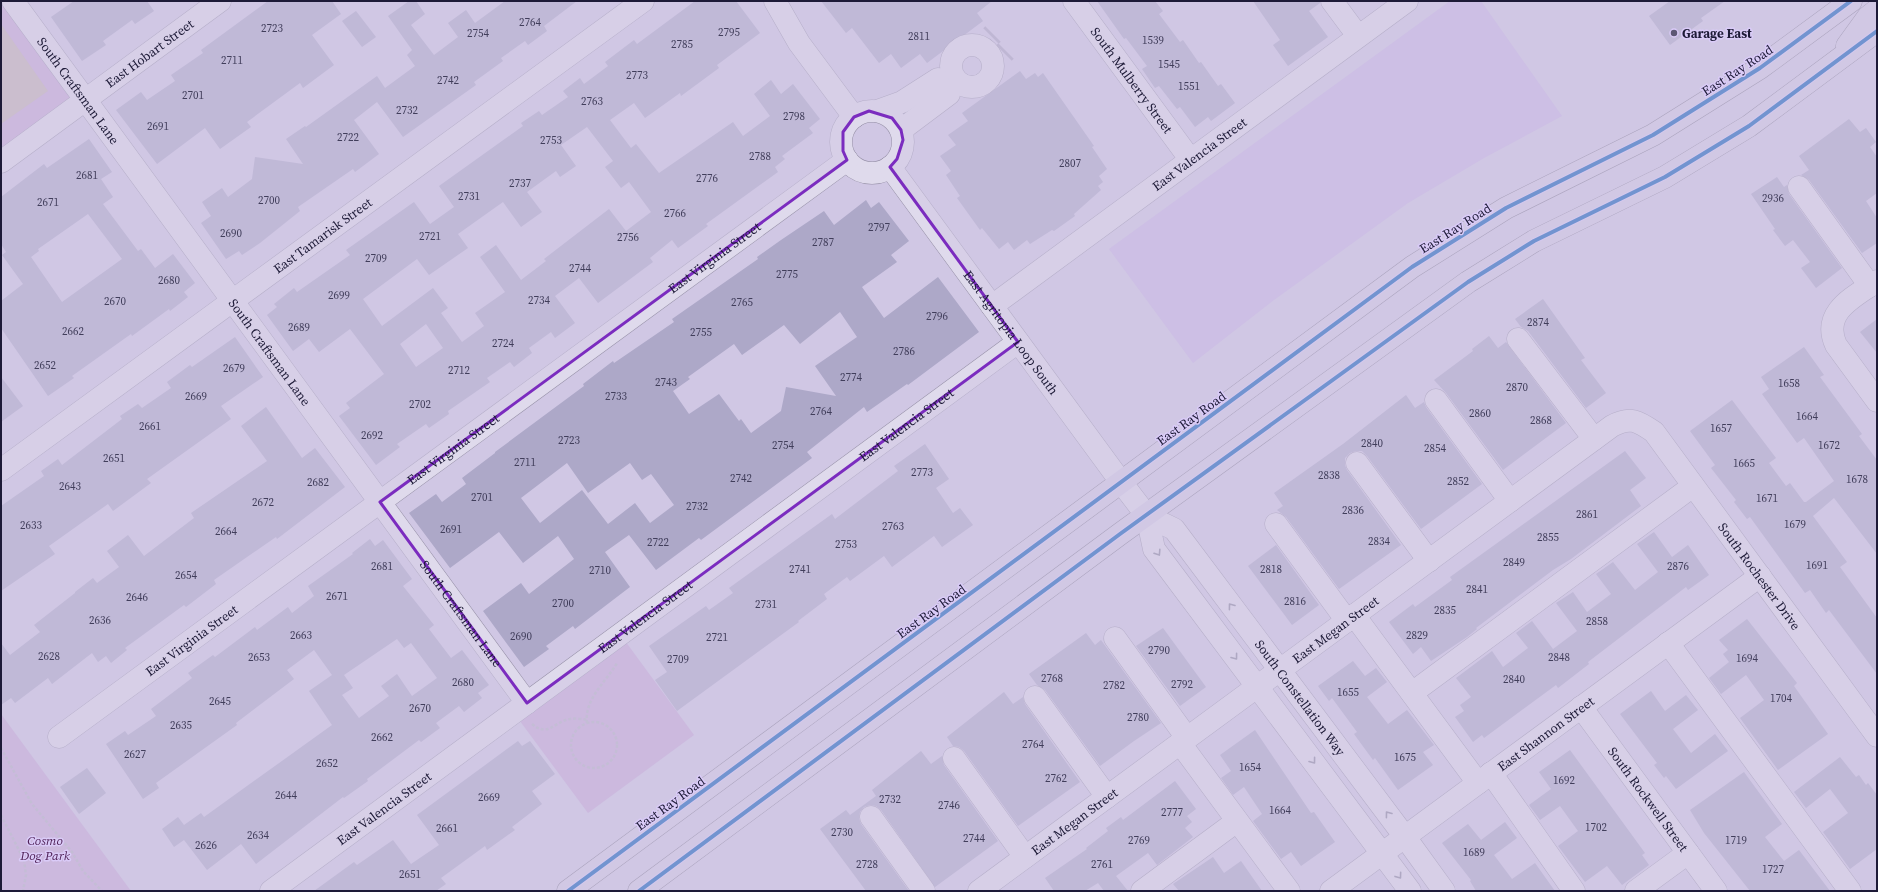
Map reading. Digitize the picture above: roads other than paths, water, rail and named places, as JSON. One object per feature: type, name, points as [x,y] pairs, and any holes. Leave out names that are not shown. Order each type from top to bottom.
[{"type":"main road","name":"East Ray Road","points":[[568,891],[1127,490],[1412,267],[1506,208],[1654,135],[1760,68],[1851,1]]},
{"type":"main road","points":[[1836,62],[1868,17],[1877,10]]},
{"type":"main road","points":[[639,891],[1147,516],[1468,282],[1534,241],[1665,177],[1749,126],[1877,31]]},
{"type":"street","name":"South Craftsman Lane","points":[[13,1],[380,502],[524,705]]},
{"type":"street","name":"East Hobart Street","points":[[1,162],[220,1]]},
{"type":"street","name":"East Tamarisk Street","points":[[1,470],[643,1]]},
{"type":"street","points":[[774,1],[799,43],[854,117]]},
{"type":"street","name":"South Mulberry Street","points":[[1074,1],[1190,159]]},
{"type":"street","points":[[1332,1],[1358,36]]},
{"type":"street","name":"East Valencia Street","points":[[992,306],[1407,1]]},
{"type":"street","points":[[877,111],[892,118],[901,130],[903,140],[902,150],[897,159],[882,171],[872,173],[858,169],[847,160],[841,142],[843,132],[847,124],[854,117],[869,111],[877,111],[944,86],[969,87],[983,85],[992,74],[991,48],[972,44],[958,49],[951,61],[944,86],[901,130]]},
{"type":"street","name":"East Virginia Street","points":[[59,737],[847,160]]},
{"type":"street","name":"East Agritopia Loop South","points":[[890,166],[1127,490]]},
{"type":"street","points":[[1799,187],[1873,284],[1840,309],[1832,325],[1833,338],[1836,345],[1877,401]]},
{"type":"street","points":[[1518,339],[1594,439]]},
{"type":"street","name":"East Valencia Street","points":[[271,891],[1018,342]]},
{"type":"street","points":[[1436,400],[1510,501]]},
{"type":"street","name":"East Megan Street","points":[[979,891],[1594,439],[1621,422],[1638,422]]},
{"type":"street","name":"South Rochester Drive","points":[[1638,422],[1654,432],[1877,736]]},
{"type":"street","points":[[1357,463],[1429,561]]},
{"type":"street","points":[[1412,693],[1693,486]]},
{"type":"street","name":"South Constellation Way","points":[[1127,490],[1147,516],[1154,549],[1410,891]]},
{"type":"street","name":"South Constellation Way","points":[[1147,516],[1174,529],[1405,836],[1444,891]]},
{"type":"street","points":[[1276,524],[1412,693],[1485,778],[1574,891]]},
{"type":"street","name":"East Shannon Street","points":[[1331,891],[1760,576]]},
{"type":"street","points":[[1115,638],[1237,820],[1289,891]]},
{"type":"street","points":[[1668,643],[1850,891]]},
{"type":"street","points":[[1035,697],[1107,797]]},
{"type":"street","name":"South Rockwell Street","points":[[1581,707],[1716,891]]},
{"type":"street","points":[[954,758],[1025,857]]},
{"type":"street","points":[[871,817],[924,891]]},
{"type":"street","points":[[1142,891],[1237,820]]},
{"type":"street","points":[[1636,891],[1688,853]]},
{"type":"place","name":"Garage East","points":[[1674,33]]},
{"type":"park label","name":"Cosmo Dog Park","points":[[45,848]]}]
